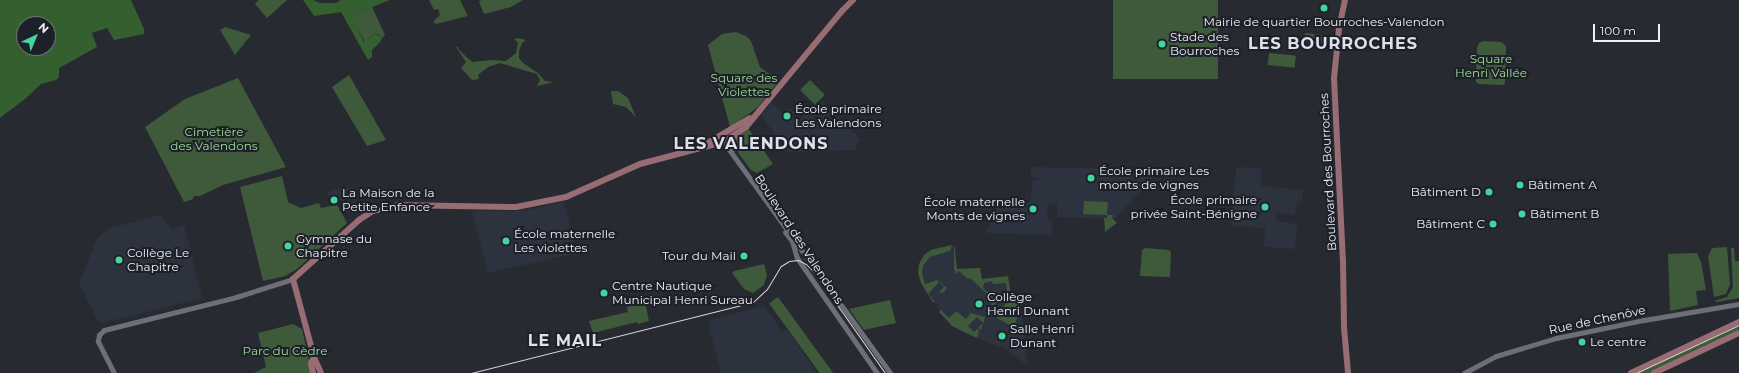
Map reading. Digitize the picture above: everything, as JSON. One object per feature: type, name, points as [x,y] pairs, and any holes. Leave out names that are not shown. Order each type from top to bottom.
[{"type":"main road","points":[[321,373],[314,357],[293,279],[359,220],[373,211],[398,205],[516,207],[566,196],[640,164],[723,140],[739,128],[746,127],[842,11],[853,0]]},
{"type":"main road","name":"Boulevard des Bourroches","points":[[1344,373],[1345,343],[1343,261],[1334,78],[1339,29],[1345,0]]},
{"type":"main road","points":[[1631,373],[1739,322]]},
{"type":"main road","points":[[1654,373],[1739,334]]},
{"type":"main road","name":"Boulevard des Bourroches","points":[[1345,343],[1348,373]]},
{"type":"main road","points":[[313,373],[311,363],[314,357]]},
{"type":"street","name":"Boulevard des Valendons","points":[[737,158],[731,146],[739,128]]},
{"type":"street","name":"Boulevard des Valendons","points":[[723,140],[890,373]]},
{"type":"street","name":"Boulevard des Valendons","points":[[723,140],[792,242],[797,258],[877,373]]},
{"type":"street","points":[[114,373],[98,341],[100,333],[109,328],[236,297],[293,279]]},
{"type":"street","name":"Rue de Chenôve","points":[[1464,373],[1496,356],[1556,338],[1644,320],[1739,304]]},
{"type":"shaded area","points":[[822,101],[861,139],[857,143],[856,150],[788,152],[761,115],[772,103],[783,114],[789,108],[794,113],[792,116],[798,122],[816,103],[818,105]]},
{"type":"shaded area","points":[[1031,167],[1152,169],[1155,175],[1115,219],[1057,217],[1057,204],[1048,203],[1047,219],[1053,220],[1052,235],[987,233],[986,231],[1000,200],[1031,199],[1032,180],[1038,180],[1038,178],[1031,177]]},
{"type":"shaded area","name":"École primaire privée Saint-Bénigne","points":[[1236,167],[1261,168],[1261,186],[1303,190],[1302,201],[1297,201],[1295,215],[1334,221],[1276,213],[1276,221],[1297,224],[1295,249],[1264,247],[1265,228],[1232,226]]},
{"type":"shaded area","name":"La Maison de la Petite Enfance","points":[[345,187],[346,189],[353,187],[356,197],[347,199],[348,203],[355,201],[357,206],[354,207],[355,211],[345,213],[344,210],[342,210],[341,200],[331,202],[328,192]]},
{"type":"shaded area","points":[[564,202],[577,253],[488,273],[472,211],[521,211]]},
{"type":"shaded area","points":[[161,215],[172,229],[184,225],[202,298],[102,323],[97,319],[79,284],[96,240],[107,229]]},
{"type":"shaded area","name":"Collège Henri Dunant","points":[[956,245],[957,269],[980,268],[982,279],[1008,276],[1011,300],[1020,297],[1028,366],[1003,348],[968,335],[951,325],[937,308],[939,305],[933,302],[923,288],[918,267],[924,255],[934,248]]},
{"type":"shaded area","points":[[765,306],[782,332],[787,330],[817,373],[721,373],[709,327],[709,320]]},
{"type":"green space","points":[[0,0],[131,0],[144,29],[144,34],[114,40],[107,28],[92,33],[97,47],[59,68],[59,77],[56,80],[41,84],[25,99],[0,118]]},
{"type":"green space","points":[[259,0],[287,0],[267,18],[255,4]]},
{"type":"green space","points":[[303,0],[313,0],[320,3],[336,3],[341,0],[390,0],[370,9],[350,13],[364,42],[372,36],[372,33],[383,37],[372,50],[372,57],[368,60],[341,12],[314,16]]},
{"type":"green space","points":[[429,0],[460,0],[468,16],[436,24],[433,22],[440,15],[438,9],[434,10]]},
{"type":"green space","points":[[481,0],[523,0],[511,7],[484,14],[479,2]]},
{"type":"green space","name":"Stade des Bourroches","points":[[1113,0],[1218,0],[1218,79],[1113,79]]},
{"type":"green space","points":[[372,7],[385,35],[383,37],[374,33],[365,42],[349,13],[370,9]]},
{"type":"green space","points":[[225,27],[251,35],[235,55],[220,30]]},
{"type":"green space","name":"Square des Violettes","points":[[736,32],[746,36],[751,41],[760,67],[779,81],[757,108],[730,127],[708,45],[722,34]]},
{"type":"green space","points":[[1305,33],[1328,36],[1330,38],[1330,44],[1305,42]]},
{"type":"green space","points":[[518,38],[526,40],[522,43],[519,51],[519,58],[523,63],[538,73],[545,81],[554,82],[537,86],[540,80],[537,74],[500,63],[488,67],[478,75],[479,79],[472,80],[461,68],[466,62],[456,47],[458,47],[459,50],[472,62],[492,60],[506,61],[516,53],[518,43],[514,39]]},
{"type":"green space","name":"Square Henri Vallée","points":[[1484,41],[1501,42],[1506,46],[1505,83],[1503,85],[1479,84],[1476,82],[1477,47],[1479,43]]},
{"type":"green space","points":[[1269,53],[1296,56],[1295,68],[1268,65]]},
{"type":"green space","points":[[349,75],[386,140],[367,146],[332,87]]},
{"type":"green space","name":"Cimetière des Valendons","points":[[238,78],[286,167],[223,185],[200,196],[194,196],[193,199],[184,202],[145,127],[185,99]]},
{"type":"green space","points":[[810,80],[825,95],[815,105],[800,90]]},
{"type":"green space","points":[[611,91],[618,91],[628,98],[636,117],[626,107],[613,104]]},
{"type":"green space","points":[[748,128],[773,164],[757,173],[751,170],[734,147],[734,140]]},
{"type":"green space","name":"Gymnase du Chapitre","points":[[282,176],[288,202],[301,208],[319,203],[321,208],[337,205],[347,223],[297,269],[285,276],[263,281],[240,187]]},
{"type":"green space","points":[[1084,201],[1108,202],[1107,215],[1083,214]]},
{"type":"green space","points":[[1107,215],[1113,215],[1112,218],[1117,223],[1105,232],[1104,218],[1107,218]]},
{"type":"green space","points":[[952,245],[950,251],[930,257],[923,266],[922,273],[925,284],[937,280],[947,288],[944,292],[939,293],[944,287],[939,282],[929,293],[935,302],[933,302],[921,283],[918,273],[919,264],[924,255],[931,250]]},
{"type":"green space","points":[[954,245],[957,269],[980,268],[982,279],[1008,276],[1011,297],[1008,298],[1006,283],[993,284],[992,281],[984,283],[983,288],[997,301],[993,306],[991,304],[994,300],[970,278],[968,279],[959,271],[956,274],[954,269]]},
{"type":"green space","points":[[1727,247],[1730,284],[1726,294],[1714,297],[1708,256],[1712,248]]},
{"type":"green space","points":[[1145,248],[1169,250],[1171,252],[1170,277],[1140,276],[1142,250]]},
{"type":"green space","points":[[1731,248],[1734,248],[1735,261],[1739,261],[1739,298],[1717,302],[1714,301],[1727,297],[1733,287]]},
{"type":"green space","points":[[1697,253],[1701,262],[1706,290],[1696,291],[1698,305],[1670,311],[1668,254]]},
{"type":"green space","points":[[764,264],[767,275],[764,285],[753,293],[744,289],[732,273],[734,271]]},
{"type":"green space","points":[[778,297],[833,373],[820,373],[769,303]]},
{"type":"green space","points":[[1017,298],[1018,317],[1013,327],[997,318],[1007,301]]},
{"type":"green space","points":[[890,300],[896,323],[864,330],[849,309]]},
{"type":"green space","points":[[645,303],[649,321],[638,324],[637,322],[593,333],[589,321],[628,312],[627,307]]},
{"type":"green space","points":[[941,310],[949,318],[956,311],[966,319],[971,313],[985,317],[981,330],[978,328],[983,323],[977,317],[968,326],[974,332],[977,329],[979,331],[977,338],[952,326],[939,312]]},
{"type":"green space","name":"Parc du Cèdre","points":[[293,324],[302,329],[312,373],[254,373],[266,367],[258,333]]},
{"type":"green space","points":[[1738,325],[1739,332],[1650,373],[1634,373]]},
{"type":"tram line","points":[[471,373],[753,302],[767,289],[781,266],[789,261],[798,260],[806,264],[814,272],[885,373]]},
{"type":"tram line","points":[[1636,373],[1739,325]]},
{"type":"place","name":"Mairie de quartier Bourroches-Valendon","points":[[1324,8]]},
{"type":"place","name":"Stade des Bourroches","points":[[1162,44]]},
{"type":"place","name":"École primaire Les Valendons","points":[[787,116]]},
{"type":"place","name":"École primaire Les monts de vignes","points":[[1091,178]]},
{"type":"place","name":"Bâtiment A","points":[[1520,185]]},
{"type":"place","name":"Bâtiment D","points":[[1489,192]]},
{"type":"place","name":"La Maison de la Petite Enfance","points":[[334,200]]},
{"type":"place","name":"École primaire privée Saint-Bénigne","points":[[1265,207]]},
{"type":"place","name":"École maternelle Monts de vignes","points":[[1033,209]]},
{"type":"place","name":"Bâtiment B","points":[[1522,214]]},
{"type":"place","name":"Bâtiment C","points":[[1493,224]]},
{"type":"place","name":"École maternelle Les violettes","points":[[506,241]]},
{"type":"place","name":"Gymnase du Chapitre","points":[[288,246]]},
{"type":"place","name":"Tour du Mail","points":[[744,256]]},
{"type":"place","name":"Collège Le Chapitre","points":[[119,260]]},
{"type":"place","name":"Centre Nautique Municipal Henri Sureau","points":[[604,293]]},
{"type":"place","name":"Collège Henri Dunant","points":[[979,304]]},
{"type":"place","name":"Salle Henri Dunant","points":[[1002,336]]},
{"type":"place","name":"Le centre","points":[[1582,342]]},
{"type":"district","name":"LES BOURROCHES","points":[[1333,44]]},
{"type":"district","name":"LES VALENDONS","points":[[751,144]]},
{"type":"district","name":"LE MAIL","points":[[565,341]]}]
